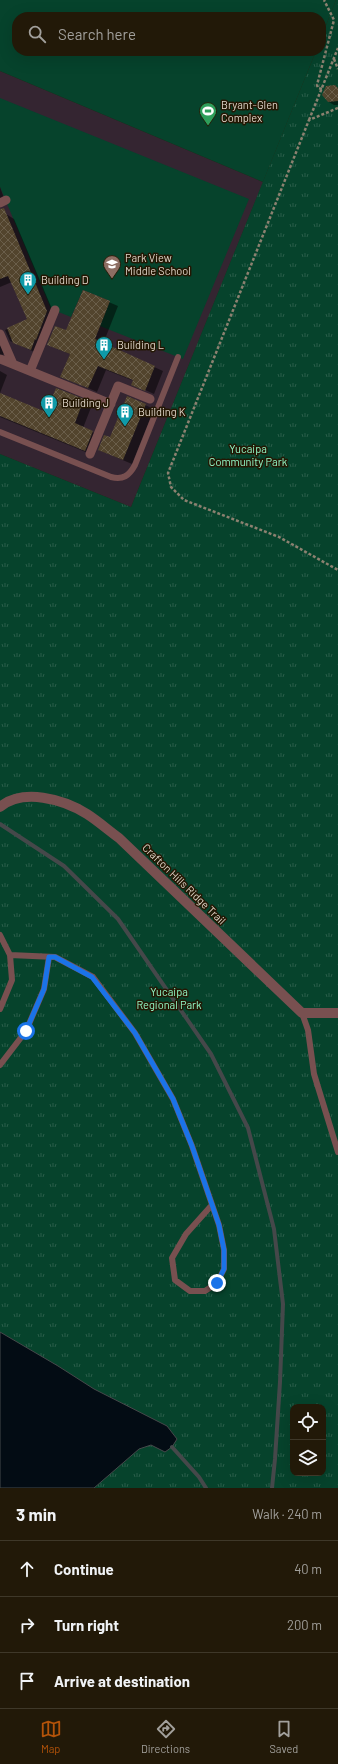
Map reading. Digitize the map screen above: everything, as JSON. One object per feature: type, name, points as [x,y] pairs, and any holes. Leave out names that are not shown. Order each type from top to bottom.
[{"type":"street","points":[[30,371],[55,310]]},
{"type":"street","points":[[0,334],[12,364]]},
{"type":"street","points":[[0,359],[111,404]]},
{"type":"street","points":[[90,454],[118,386],[150,399]]},
{"type":"street","name":"Crafton Hills Ridge Trail","points":[[0,808],[6,802],[29,796],[56,800],[86,813],[118,838],[302,1013]]},
{"type":"street","points":[[302,1013],[338,1014]]},
{"type":"lane","points":[[0,432],[111,477],[118,479],[126,477],[135,466],[178,357]]},
{"type":"lane","points":[[0,935],[10,955],[12,980],[0,1009]]},
{"type":"lane","points":[[10,955],[55,957],[92,977],[135,1033],[173,1099],[192,1146],[211,1206],[219,1225],[224,1250],[224,1269],[217,1283],[206,1291],[190,1291],[175,1280],[172,1258],[186,1234],[211,1206]]},
{"type":"lane","points":[[0,1065],[26,1031],[44,989],[49,957]]},
{"type":"lane","points":[[302,1013],[308,1030],[314,1074],[338,1152]]},
{"type":"path","points":[[324,0],[334,20],[326,51]]},
{"type":"path","points":[[338,48],[168,473],[171,487],[184,500],[279,537],[338,570]]},
{"type":"path","points":[[322,89],[318,88],[317,85],[325,56]]},
{"type":"path","points":[[334,59],[338,70]]},
{"type":"path","points":[[309,120],[338,108]]},
{"type":"shaded area","name":"Park View Middle School","points":[[0,71],[263,182],[131,507],[0,454]]},
{"type":"shaded area","points":[[0,1332],[94,1389],[167,1426],[177,1439],[172,1447],[165,1452],[151,1445],[139,1449],[94,1488],[0,1488]]},
{"type":"green space","name":"Bryant-Glen Complex","points":[[0,0],[336,0],[326,25],[326,12],[12,12],[12,56],[314,56],[263,182],[0,71]]},
{"type":"green space","name":"Yucaipa Regional Park","points":[[336,0],[338,0],[338,1488],[0,1488],[0,454],[131,507],[314,56],[326,56],[326,25]]},
{"type":"green space","points":[[0,98],[249,199],[183,359],[100,326],[110,301],[83,290],[71,317],[51,309],[0,187]]},
{"type":"building","points":[[335,85],[338,88],[338,101],[328,102],[322,95],[326,86]]},
{"type":"building","name":"Building D","points":[[4,208],[47,311],[31,350],[13,343],[7,328],[27,319],[8,276],[0,279],[0,209]]},
{"type":"building","name":"Building L","points":[[83,290],[110,301],[95,339],[155,366],[145,391],[131,385],[133,380],[98,366],[88,388],[60,377],[70,354],[47,345],[55,326],[66,330]]},
{"type":"building","name":"Building J","points":[[56,388],[84,399],[75,423],[93,431],[85,451],[0,416],[0,393],[46,412]]},
{"type":"building","name":"Building K","points":[[127,396],[146,404],[123,460],[98,450],[104,435],[110,437]]},
{"type":"waterway","points":[[0,824],[64,866],[118,919],[211,1054],[248,1128],[274,1229],[283,1304],[280,1382],[272,1488]]},
{"type":"waterway","points":[[172,1447],[199,1477],[206,1488]]},
{"type":"place","name":"Bryant-Glen Complex","points":[[208,126]]},
{"type":"place","name":"Park View Middle School","points":[[112,279]]},
{"type":"place","name":"Building D","points":[[28,295]]},
{"type":"place","name":"Building L","points":[[104,360]]},
{"type":"place","name":"Building J","points":[[49,418]]},
{"type":"place","name":"Building K","points":[[125,427]]},
{"type":"route","points":[[26,1031],[44,989],[49,957],[55,957],[92,977],[135,1033],[173,1099],[192,1146],[211,1206],[219,1225],[224,1250],[224,1269],[217,1283]]},
{"type":"park label","name":"Yucaipa Community Park","points":[[248,455]]}]
